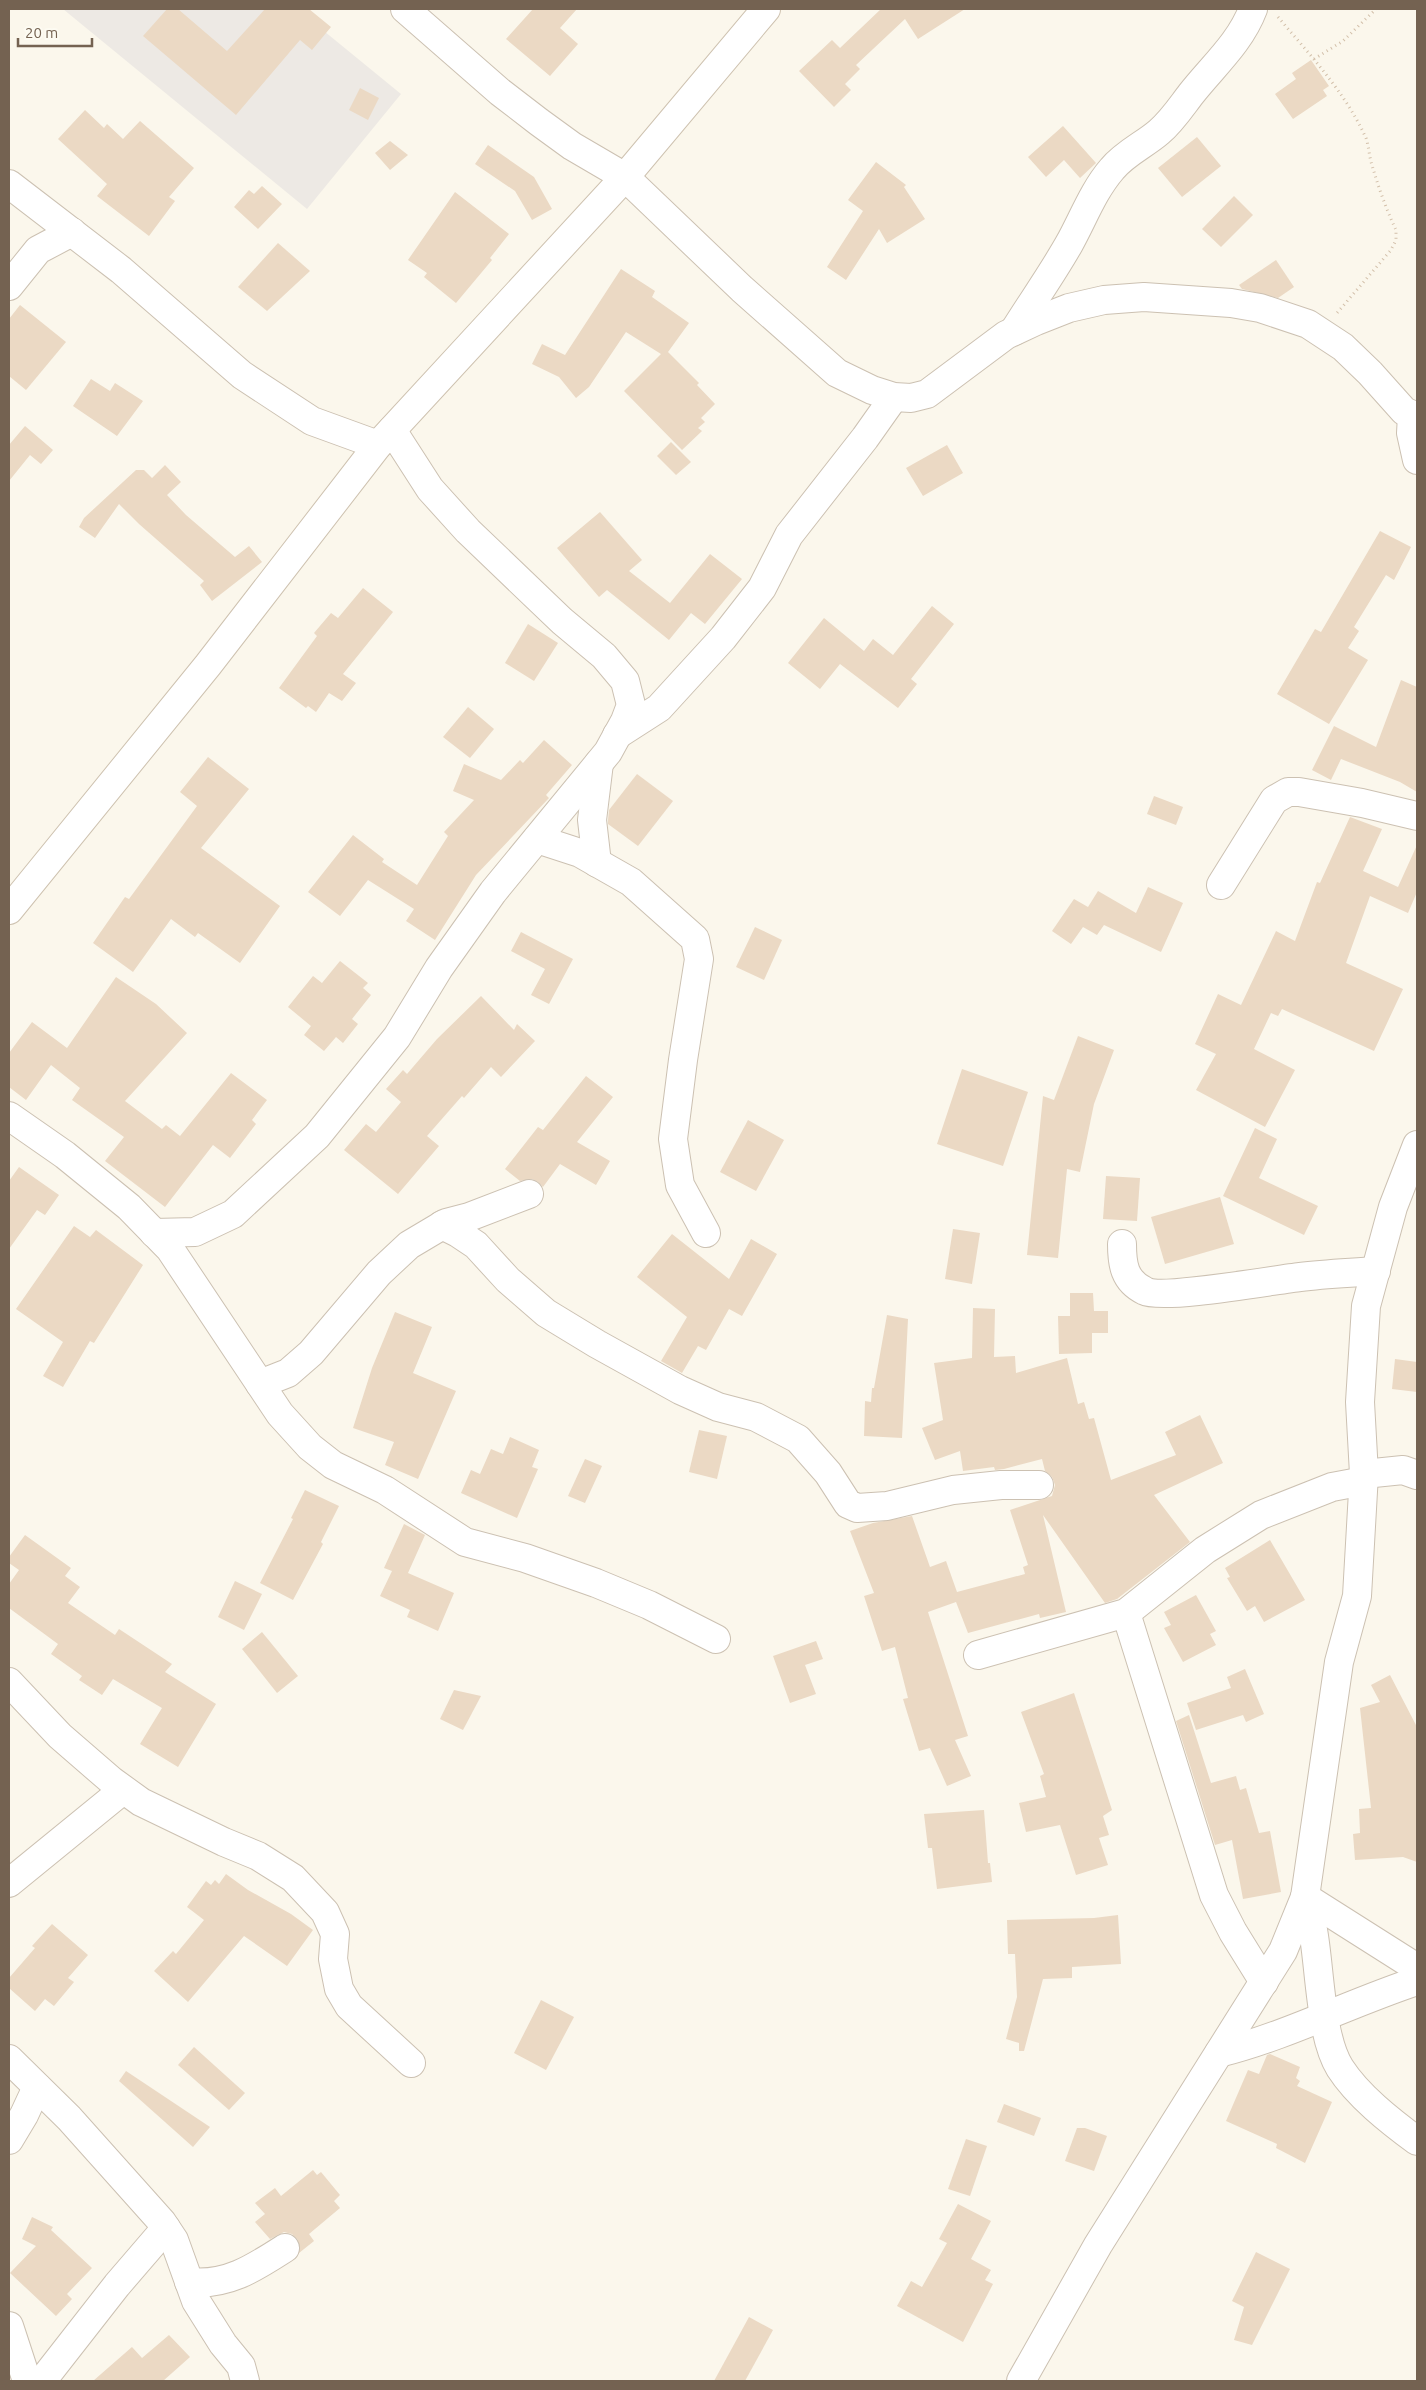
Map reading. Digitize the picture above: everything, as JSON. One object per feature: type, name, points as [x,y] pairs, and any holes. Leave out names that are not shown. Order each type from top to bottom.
[{"type":"street","points":[[405,9],[500,92],[539,122],[572,146],[625,177],[742,289],[837,373],[872,390],[894,397],[911,398],[927,394],[1006,335],[1069,308],[1104,300],[1144,296],[1231,303],[1260,308],[1292,318],[1322,333],[1343,347],[1404,410],[1415,416],[1411,433],[1417,460]]},
{"type":"street","points":[[9,910],[208,665],[385,438],[625,177],[766,9]]},
{"type":"street","points":[[1014,331],[1068,245],[1100,185],[1110,171],[1119,160],[1149,140],[1173,117],[1240,35],[1265,12]]},
{"type":"street","points":[[9,184],[121,270],[242,375],[312,421],[385,438],[468,531],[562,621],[604,656],[625,681],[631,705],[617,735],[599,763],[461,935],[397,1037],[317,1136],[233,1214],[195,1232],[154,1233]]},
{"type":"street","points":[[13,276],[38,250],[72,232]]},
{"type":"street","points":[[617,735],[659,708],[724,638],[762,588],[789,535],[865,438],[894,397]]},
{"type":"street","points":[[597,863],[592,820],[599,763]]},
{"type":"street","points":[[1221,885],[1274,800],[1288,792],[1362,803],[1417,816]]},
{"type":"street","points":[[537,839],[580,853],[631,882],[694,939],[699,960],[673,1139],[680,1185],[706,1233]]},
{"type":"street","points":[[9,1116],[65,1155],[130,1207],[170,1249],[280,1414],[310,1447],[333,1465],[385,1490],[465,1542],[525,1558],[596,1583],[649,1605],[716,1639]]},
{"type":"street","points":[[1021,2381],[1093,2253],[1283,1951],[1305,1896],[1339,1662],[1357,1596],[1364,1477],[1360,1402],[1366,1306],[1393,1207],[1417,1145]]},
{"type":"street","points":[[260,1384],[288,1373],[305,1358],[380,1272],[409,1245],[442,1225],[529,1194]]},
{"type":"street","points":[[442,1225],[476,1245],[508,1280],[546,1313],[612,1353],[718,1407],[756,1417],[798,1439],[828,1473],[848,1504],[856,1508],[887,1506],[953,1490],[1039,1485]]},
{"type":"street","points":[[1122,1244],[1122,1264],[1130,1282],[1147,1293],[1174,1292],[1300,1277],[1376,1271]]},
{"type":"street","points":[[978,1655],[1126,1613],[1205,1550],[1261,1515],[1332,1487],[1364,1477],[1402,1470],[1417,1475]]},
{"type":"street","points":[[1126,1613],[1214,1895],[1233,1932],[1264,1982]]},
{"type":"street","points":[[9,1682],[60,1736],[123,1790],[141,1802],[224,1842],[258,1856],[293,1878],[325,1912],[335,1934],[333,1959],[339,1989],[349,2006],[411,2063]]},
{"type":"street","points":[[9,1883],[123,1790]]},
{"type":"street","points":[[1305,1896],[1417,1968]]},
{"type":"street","points":[[1305,1896],[1313,1929],[1325,2017],[1334,2055],[1340,2068],[1367,2098],[1417,2141]]},
{"type":"street","points":[[1219,2054],[1255,2044],[1325,2017],[1357,2002],[1417,1981]]},
{"type":"street","points":[[9,2059],[76,2125],[166,2228],[174,2240],[196,2301],[223,2344],[241,2366],[245,2381]]},
{"type":"street","points":[[9,2140],[24,2115],[37,2087]]},
{"type":"street","points":[[42,2381],[117,2285],[166,2228]]},
{"type":"street","points":[[189,2282],[205,2284],[228,2280],[248,2271],[285,2248]]},
{"type":"street","points":[[9,2326],[28,2381]]},
{"type":"path","points":[[1314,59],[1343,41],[1376,9]]},
{"type":"path","points":[[1265,12],[1314,59],[1341,94],[1366,139],[1371,162],[1396,230],[1396,240],[1385,258],[1364,280],[1322,333]]},
{"type":"shaded area","points":[[63,9],[297,9],[401,94],[307,209]]},
{"type":"building","points":[[167,9],[178,9],[227,51],[265,9],[309,9],[331,27],[312,50],[300,40],[236,115],[143,36]]},
{"type":"building","points":[[533,9],[577,9],[560,28],[578,44],[550,76],[506,39]]},
{"type":"building","points":[[881,9],[965,9],[918,39],[905,19],[856,65],[860,69],[845,84],[851,90],[834,107],[799,71],[832,40],[840,48]]},
{"type":"building","points":[[1311,60],[1329,86],[1323,90],[1327,96],[1293,119],[1275,94],[1296,79],[1292,73]]},
{"type":"building","points":[[360,88],[379,98],[368,120],[349,110]]},
{"type":"building","points":[[85,110],[104,128],[107,124],[123,139],[140,121],[194,168],[169,197],[175,201],[149,236],[97,196],[107,184],[58,139]]},
{"type":"building","points":[[1063,126],[1096,163],[1080,178],[1064,160],[1046,177],[1028,157]]},
{"type":"building","points":[[1197,137],[1221,166],[1182,197],[1158,168]]},
{"type":"building","points":[[390,141],[408,155],[390,170],[375,153]]},
{"type":"building","points":[[488,145],[534,177],[552,209],[532,220],[515,191],[475,164]]},
{"type":"building","points":[[876,162],[906,185],[904,187],[925,219],[887,243],[879,229],[846,280],[827,267],[863,211],[848,200]]},
{"type":"building","points":[[262,186],[282,204],[258,229],[234,207],[249,190],[254,194]]},
{"type":"building","points":[[455,192],[509,234],[490,258],[492,260],[456,303],[424,277],[427,273],[408,260]]},
{"type":"building","points":[[1234,196],[1253,215],[1221,247],[1202,229]]},
{"type":"building","points":[[278,243],[310,271],[267,311],[238,287]]},
{"type":"building","points":[[1276,260],[1294,287],[1278,298],[1242,289],[1239,285]]},
{"type":"building","points":[[621,269],[655,291],[652,297],[689,323],[668,352],[699,383],[697,385],[715,404],[701,418],[705,422],[698,428],[702,431],[682,450],[624,391],[661,354],[626,332],[589,387],[576,398],[559,377],[532,364],[542,344],[565,355]]},
{"type":"building","points":[[20,305],[66,342],[26,390],[9,376],[9,319]]},
{"type":"building","points":[[91,379],[110,391],[115,383],[143,401],[117,436],[73,406]]},
{"type":"building","points":[[25,426],[53,450],[41,464],[30,455],[9,481],[9,445]]},
{"type":"building","points":[[671,442],[691,462],[676,475],[657,456]]},
{"type":"building","points":[[947,445],[963,473],[923,496],[906,468]]},
{"type":"building","points":[[165,465],[181,482],[167,495],[186,515],[235,557],[249,546],[262,562],[212,601],[200,585],[204,581],[119,504],[95,538],[79,527],[84,518],[136,470],[144,470],[152,478]]},
{"type":"building","points":[[600,512],[642,560],[629,571],[670,603],[710,554],[742,579],[705,624],[691,613],[669,640],[607,590],[599,597],[557,548]]},
{"type":"building","points":[[1380,531],[1411,547],[1394,580],[1386,575],[1354,627],[1359,631],[1348,648],[1368,660],[1329,724],[1277,694],[1315,629],[1321,632]]},
{"type":"building","points":[[363,588],[393,612],[343,674],[356,683],[342,701],[329,693],[316,712],[308,706],[306,708],[279,688],[317,636],[314,633],[331,613],[338,618]]},
{"type":"building","points":[[932,606],[954,624],[911,679],[917,684],[898,708],[840,664],[820,689],[788,663],[824,618],[864,651],[873,639],[893,655]]},
{"type":"building","points":[[528,624],[558,643],[534,681],[505,663]]},
{"type":"building","points":[[1401,680],[1417,687],[1417,792],[1400,782],[1341,759],[1331,780],[1312,770],[1334,726],[1376,747]]},
{"type":"building","points":[[468,707],[494,729],[470,758],[443,737]]},
{"type":"building","points":[[544,740],[572,765],[546,795],[549,798],[476,875],[435,940],[406,921],[414,909],[368,880],[340,916],[308,892],[353,835],[384,859],[382,862],[417,885],[448,836],[444,832],[474,800],[453,791],[464,764],[501,780],[520,760],[523,763]]},
{"type":"building","points":[[208,757],[249,789],[201,848],[280,906],[240,963],[198,933],[195,937],[171,919],[133,972],[93,943],[125,897],[129,899],[197,806],[180,792]]},
{"type":"building","points":[[637,774],[673,801],[638,846],[608,824],[609,810]]},
{"type":"building","points":[[1154,796],[1183,807],[1176,825],[1147,814]]},
{"type":"building","points":[[1350,817],[1382,829],[1363,871],[1398,887],[1417,845],[1417,892],[1408,913],[1370,896],[1346,963],[1403,989],[1374,1051],[1282,1009],[1278,1016],[1271,1013],[1254,1049],[1295,1070],[1265,1127],[1196,1090],[1216,1054],[1195,1044],[1218,994],[1241,1005],[1276,931],[1295,941],[1317,882],[1320,883]]},
{"type":"building","points":[[1148,887],[1183,903],[1161,952],[1104,925],[1097,935],[1083,927],[1071,944],[1052,931],[1074,899],[1088,907],[1098,891],[1136,913]]},
{"type":"building","points":[[755,927],[782,940],[764,980],[736,967]]},
{"type":"building","points":[[521,932],[573,959],[549,1004],[531,995],[545,969],[511,951]]},
{"type":"building","points":[[340,961],[368,983],[363,988],[371,995],[352,1019],[358,1024],[343,1043],[336,1037],[324,1051],[304,1035],[311,1026],[288,1007],[313,976],[322,983]]},
{"type":"building","points":[[116,977],[156,1004],[187,1033],[125,1101],[162,1129],[166,1125],[180,1136],[231,1073],[267,1100],[252,1120],[256,1124],[230,1158],[213,1145],[165,1207],[105,1161],[124,1137],[72,1100],[80,1088],[51,1065],[26,1100],[9,1087],[9,1053],[32,1022],[67,1048]]},
{"type":"building","points":[[481,996],[514,1030],[517,1024],[535,1041],[501,1077],[491,1067],[464,1098],[462,1096],[427,1136],[439,1146],[398,1194],[344,1150],[366,1124],[376,1132],[401,1102],[386,1089],[403,1070],[407,1074],[437,1039]]},
{"type":"building","points":[[1078,1036],[1114,1050],[1094,1104],[1080,1172],[1067,1169],[1058,1258],[1027,1255],[1043,1096],[1054,1100]]},
{"type":"building","points":[[962,1069],[1028,1092],[1003,1166],[937,1144]]},
{"type":"building","points":[[586,1076],[613,1097],[577,1142],[610,1161],[596,1185],[560,1164],[543,1187],[532,1179],[520,1181],[505,1169],[538,1127],[543,1130]]},
{"type":"building","points":[[748,1120],[784,1140],[756,1191],[720,1172]]},
{"type":"building","points":[[1255,1128],[1277,1139],[1259,1178],[1318,1206],[1304,1235],[1223,1196]]},
{"type":"building","points":[[19,1167],[59,1195],[45,1215],[37,1210],[9,1249],[9,1181]]},
{"type":"building","points":[[1106,1176],[1140,1178],[1137,1221],[1103,1219]]},
{"type":"building","points":[[1220,1197],[1234,1244],[1165,1264],[1151,1217]]},
{"type":"building","points":[[74,1226],[90,1237],[96,1230],[143,1265],[94,1343],[90,1341],[63,1387],[43,1376],[63,1342],[16,1309]]},
{"type":"building","points":[[953,1229],[980,1233],[972,1284],[945,1279]]},
{"type":"building","points":[[672,1234],[729,1279],[751,1239],[777,1254],[742,1316],[729,1309],[706,1350],[698,1346],[682,1373],[661,1361],[687,1317],[637,1277]]},
{"type":"building","points":[[1070,1293],[1093,1293],[1094,1311],[1108,1311],[1108,1333],[1092,1333],[1092,1353],[1059,1354],[1058,1316],[1070,1316]]},
{"type":"building","points":[[973,1308],[995,1309],[994,1357],[1015,1356],[1016,1373],[1067,1358],[1078,1404],[1084,1402],[1089,1419],[1094,1418],[1111,1480],[1176,1455],[1165,1432],[1200,1415],[1223,1463],[1154,1495],[1190,1542],[1117,1599],[1105,1603],[1043,1515],[1066,1612],[1040,1618],[1039,1614],[968,1633],[956,1602],[928,1612],[968,1736],[955,1740],[971,1776],[947,1786],[930,1748],[919,1751],[903,1699],[908,1698],[895,1647],[882,1651],[864,1596],[874,1593],[850,1531],[873,1523],[912,1516],[930,1567],[946,1561],[957,1592],[1025,1574],[1023,1567],[1028,1565],[1010,1510],[1052,1496],[1055,1485],[1052,1477],[1045,1471],[1042,1459],[1004,1469],[995,1470],[994,1467],[963,1471],[960,1451],[935,1460],[922,1428],[943,1420],[934,1363],[972,1358]]},
{"type":"building","points":[[395,1312],[432,1327],[413,1373],[456,1391],[418,1479],[385,1465],[394,1442],[353,1428],[372,1368]]},
{"type":"building","points":[[887,1315],[908,1319],[902,1438],[864,1436],[865,1401],[871,1402],[872,1388],[874,1388]]},
{"type":"building","points":[[1395,1359],[1417,1362],[1417,1392],[1392,1389]]},
{"type":"building","points":[[699,1430],[727,1436],[717,1479],[689,1472]]},
{"type":"building","points":[[510,1437],[539,1450],[532,1467],[538,1469],[517,1518],[461,1493],[471,1470],[480,1474],[491,1449],[503,1454]]},
{"type":"building","points":[[585,1459],[602,1466],[585,1503],[568,1496]]},
{"type":"building","points":[[305,1490],[339,1506],[321,1542],[323,1544],[293,1600],[260,1583],[293,1519],[291,1518]]},
{"type":"building","points":[[404,1524],[425,1535],[408,1573],[454,1593],[438,1631],[407,1617],[410,1610],[380,1596],[392,1571],[384,1568]]},
{"type":"building","points":[[25,1535],[71,1568],[65,1576],[80,1587],[68,1603],[115,1635],[119,1629],[172,1664],[165,1672],[216,1704],[178,1767],[140,1744],[162,1708],[113,1679],[102,1695],[79,1680],[82,1676],[51,1654],[58,1644],[9,1608],[9,1584],[19,1570],[9,1563],[9,1557]]},
{"type":"building","points":[[1270,1540],[1305,1600],[1264,1622],[1255,1606],[1247,1611],[1227,1578],[1230,1577],[1225,1568]]},
{"type":"building","points":[[235,1581],[262,1594],[244,1630],[218,1617]]},
{"type":"building","points":[[1196,1595],[1216,1631],[1210,1634],[1216,1645],[1183,1662],[1164,1628],[1171,1625],[1164,1612]]},
{"type":"building","points":[[262,1632],[298,1676],[277,1693],[242,1649]]},
{"type":"building","points":[[816,1641],[823,1659],[805,1665],[816,1694],[790,1703],[773,1656]]},
{"type":"building","points":[[1245,1669],[1264,1714],[1246,1722],[1243,1715],[1196,1730],[1187,1703],[1231,1688],[1227,1677]]},
{"type":"building","points":[[1390,1675],[1417,1727],[1417,1862],[1403,1857],[1355,1860],[1353,1834],[1360,1833],[1359,1809],[1371,1808],[1360,1708],[1380,1702],[1371,1685]]},
{"type":"building","points":[[454,1690],[481,1696],[463,1730],[440,1719]]},
{"type":"building","points":[[1074,1693],[1112,1810],[1103,1816],[1109,1835],[1099,1838],[1108,1865],[1076,1875],[1060,1825],[1026,1832],[1019,1803],[1046,1797],[1040,1776],[1044,1774],[1021,1712]]},
{"type":"building","points":[[1189,1715],[1211,1783],[1236,1776],[1240,1790],[1246,1788],[1259,1833],[1270,1831],[1281,1892],[1243,1899],[1232,1840],[1215,1845],[1176,1721]]},
{"type":"building","points":[[984,1810],[988,1863],[990,1863],[992,1882],[937,1889],[932,1848],[928,1848],[924,1814]]},
{"type":"building","points":[[226,1874],[248,1890],[291,1914],[313,1930],[287,1966],[244,1936],[188,2002],[154,1971],[173,1951],[176,1954],[204,1920],[187,1907],[206,1881],[211,1885],[215,1880],[219,1884]]},
{"type":"building","points":[[1118,1915],[1121,1964],[1072,1967],[1072,1978],[1043,1979],[1024,2051],[1019,2051],[1019,2043],[1006,2039],[1017,1997],[1015,1954],[1008,1954],[1007,1920],[1094,1918]]},
{"type":"building","points":[[52,1924],[88,1955],[68,1978],[74,1982],[54,2006],[45,1999],[35,2011],[9,1988],[9,1978],[35,1948],[32,1946]]},
{"type":"building","points":[[541,2000],[574,2017],[546,2070],[514,2053]]},
{"type":"building","points":[[194,2047],[245,2093],[229,2110],[178,2065]]},
{"type":"building","points":[[1270,2054],[1300,2067],[1296,2078],[1300,2081],[1297,2086],[1332,2102],[1305,2163],[1276,2148],[1277,2144],[1226,2121],[1248,2070],[1259,2074],[1267,2055]]},
{"type":"building","points":[[126,2071],[210,2127],[193,2147],[119,2081]]},
{"type":"building","points":[[1004,2104],[1041,2118],[1034,2136],[997,2122]]},
{"type":"building","points":[[1077,2128],[1085,2128],[1107,2136],[1094,2171],[1065,2161]]},
{"type":"building","points":[[966,2139],[987,2146],[970,2196],[948,2189]]},
{"type":"building","points":[[313,2170],[317,2175],[321,2172],[340,2195],[334,2201],[340,2208],[309,2234],[314,2241],[299,2253],[298,2240],[292,2234],[284,2232],[270,2239],[255,2222],[265,2214],[255,2203],[275,2188],[281,2196]]},
{"type":"building","points":[[958,2204],[991,2221],[971,2259],[991,2270],[985,2280],[993,2284],[963,2342],[897,2306],[911,2281],[922,2287],[947,2243],[939,2239]]},
{"type":"building","points":[[32,2217],[53,2227],[51,2230],[92,2268],[67,2294],[72,2299],[56,2316],[10,2273],[36,2246],[22,2239]]},
{"type":"building","points":[[1256,2252],[1290,2269],[1252,2345],[1234,2340],[1244,2307],[1232,2301]]},
{"type":"building","points":[[749,2317],[773,2330],[745,2381],[714,2381]]},
{"type":"building","points":[[169,2335],[190,2357],[163,2381],[93,2381],[132,2347],[142,2358]]}]
